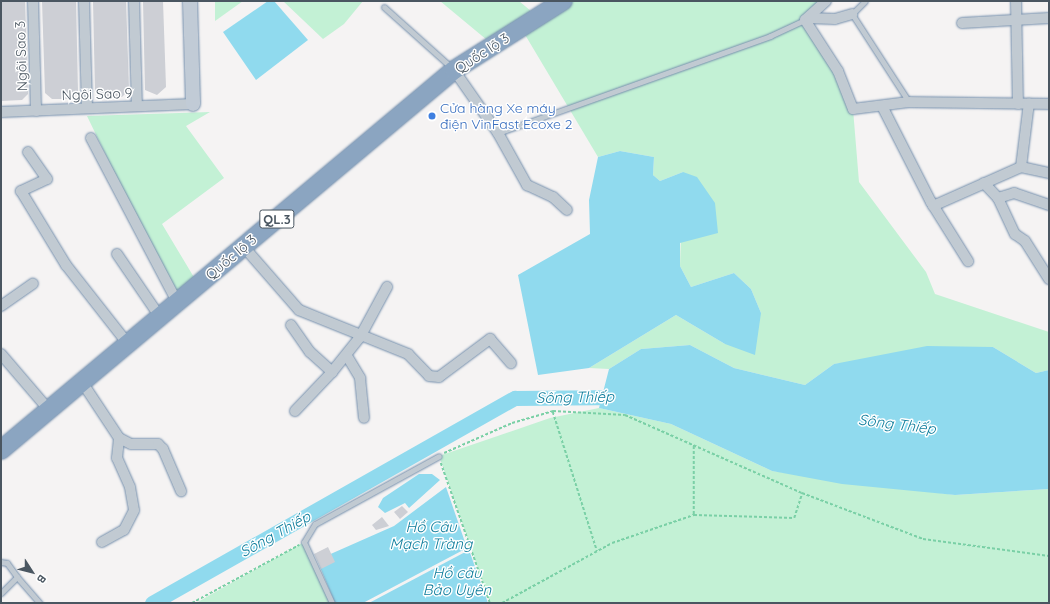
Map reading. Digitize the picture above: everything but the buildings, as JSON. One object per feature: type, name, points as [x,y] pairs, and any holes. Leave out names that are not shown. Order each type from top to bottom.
[{"type":"highway","name":"Quốc lộ 3","points":[[1,450],[454,70],[563,1]]},
{"type":"street","name":"Ngôi Sao 3","points":[[33,1],[36,110]]},
{"type":"street","points":[[84,1],[87,108]]},
{"type":"street","points":[[134,1],[137,106]]},
{"type":"street","points":[[190,1],[193,104]]},
{"type":"street","points":[[807,19],[826,1]]},
{"type":"street","points":[[1016,1],[1018,18],[1018,104]]},
{"type":"street","points":[[807,19],[835,19],[852,14]]},
{"type":"street","points":[[962,23],[1018,18],[1049,18]]},
{"type":"street","points":[[807,19],[838,71],[853,109],[909,102],[1049,104]]},
{"type":"street","points":[[454,70],[498,134],[527,185],[553,197],[566,210]]},
{"type":"street","points":[[1021,167],[1029,103]]},
{"type":"street","name":"Ngôi Sao 9","points":[[1,112],[193,104]]},
{"type":"street","points":[[882,106],[934,206],[968,261]]},
{"type":"street","points":[[91,138],[177,302]]},
{"type":"street","points":[[28,152],[47,179],[21,191],[66,264],[128,344]]},
{"type":"street","points":[[934,206],[1021,167],[1049,173]]},
{"type":"street","points":[[984,183],[998,198],[1015,234],[1025,241],[1049,279]]},
{"type":"street","points":[[998,198],[1014,193],[1049,205]]},
{"type":"street","points":[[244,247],[299,310],[360,337],[408,354],[429,376],[439,377],[490,339],[511,363]]},
{"type":"street","points":[[118,254],[160,317]]},
{"type":"street","points":[[1,306],[33,284]]},
{"type":"street","points":[[295,411],[347,356],[360,337],[387,287]]},
{"type":"street","points":[[291,325],[310,352],[332,372]]},
{"type":"street","points":[[1,354],[49,410]]},
{"type":"street","points":[[347,356],[360,378],[364,418]]},
{"type":"street","points":[[82,382],[119,438],[131,444],[158,444],[181,491]]},
{"type":"street","points":[[102,542],[124,530],[134,510],[132,493],[117,458],[119,438]]},
{"type":"lane","points":[[865,1],[852,14],[909,102]]},
{"type":"lane","points":[[384,7],[454,70]]},
{"type":"lane","points":[[498,134],[770,36],[807,19]]},
{"type":"lane","points":[[332,603],[304,542],[315,524],[439,456]]},
{"type":"lane","points":[[1,562],[7,563],[40,603]]},
{"type":"lane","points":[[1,593],[17,577]]},
{"type":"path","points":[[553,412],[597,551]]},
{"type":"path","points":[[490,603],[439,456],[512,423],[553,412],[625,415],[802,493],[923,539],[1049,556]]},
{"type":"path","points":[[694,446],[694,516]]},
{"type":"path","points":[[502,603],[597,551],[694,516],[794,518],[802,493]]},
{"type":"path","points":[[192,603],[304,542]]},
{"type":"green space","points":[[215,1],[243,1],[215,21]]},
{"type":"green space","points":[[283,1],[363,1],[344,24],[323,39]]},
{"type":"green space","points":[[440,1],[519,1],[538,17],[563,1],[821,1],[805,20],[853,109],[859,182],[926,272],[935,294],[1049,332],[1049,370],[1036,373],[993,347],[834,364],[805,385],[734,368],[690,345],[641,349],[609,369],[589,368],[676,315],[725,344],[761,313],[751,289],[734,273],[691,287],[680,266],[683,172],[660,181],[653,175],[654,157],[620,151],[598,157],[521,28],[493,45]]},
{"type":"green space","points":[[210,112],[186,126],[224,178],[162,224],[198,284],[177,302],[87,116]]},
{"type":"green space","points":[[599,408],[671,424],[772,471],[955,495],[1049,489],[1049,603],[490,603],[439,456],[550,418]]},
{"type":"green space","points":[[304,542],[332,603],[196,603]]},
{"type":"water","points":[[268,1],[274,1],[308,40],[256,80],[223,32]]},
{"type":"water","points":[[620,151],[654,157],[653,175],[660,181],[683,172],[697,177],[715,203],[718,233],[680,243],[680,266],[691,287],[734,273],[751,289],[761,313],[755,355],[725,344],[676,315],[589,368],[538,375],[518,275],[590,234],[589,200],[598,157]]},
{"type":"water","points":[[690,345],[734,368],[805,385],[834,364],[927,346],[993,347],[1036,373],[1049,370],[1049,489],[955,495],[842,484],[772,471],[671,424],[599,408],[609,369],[641,349]]},
{"type":"water","points":[[419,474],[432,474],[440,480],[409,508],[405,503],[385,513],[378,507],[383,498]]},
{"type":"water","name":"Hồ Câu Mạch Tràng","points":[[446,487],[467,548],[363,603],[335,603],[317,560],[394,526]]},
{"type":"water","name":"Hồ câu Bảo Uyên","points":[[469,550],[488,603],[369,603]]},
{"type":"waterway","name":"Sông Thiếp","points":[[152,603],[515,398],[621,397]]},
{"type":"place","name":"Cửa hàng Xe máy điện VinFast Ecoxe 2","points":[[432,116]]}]
